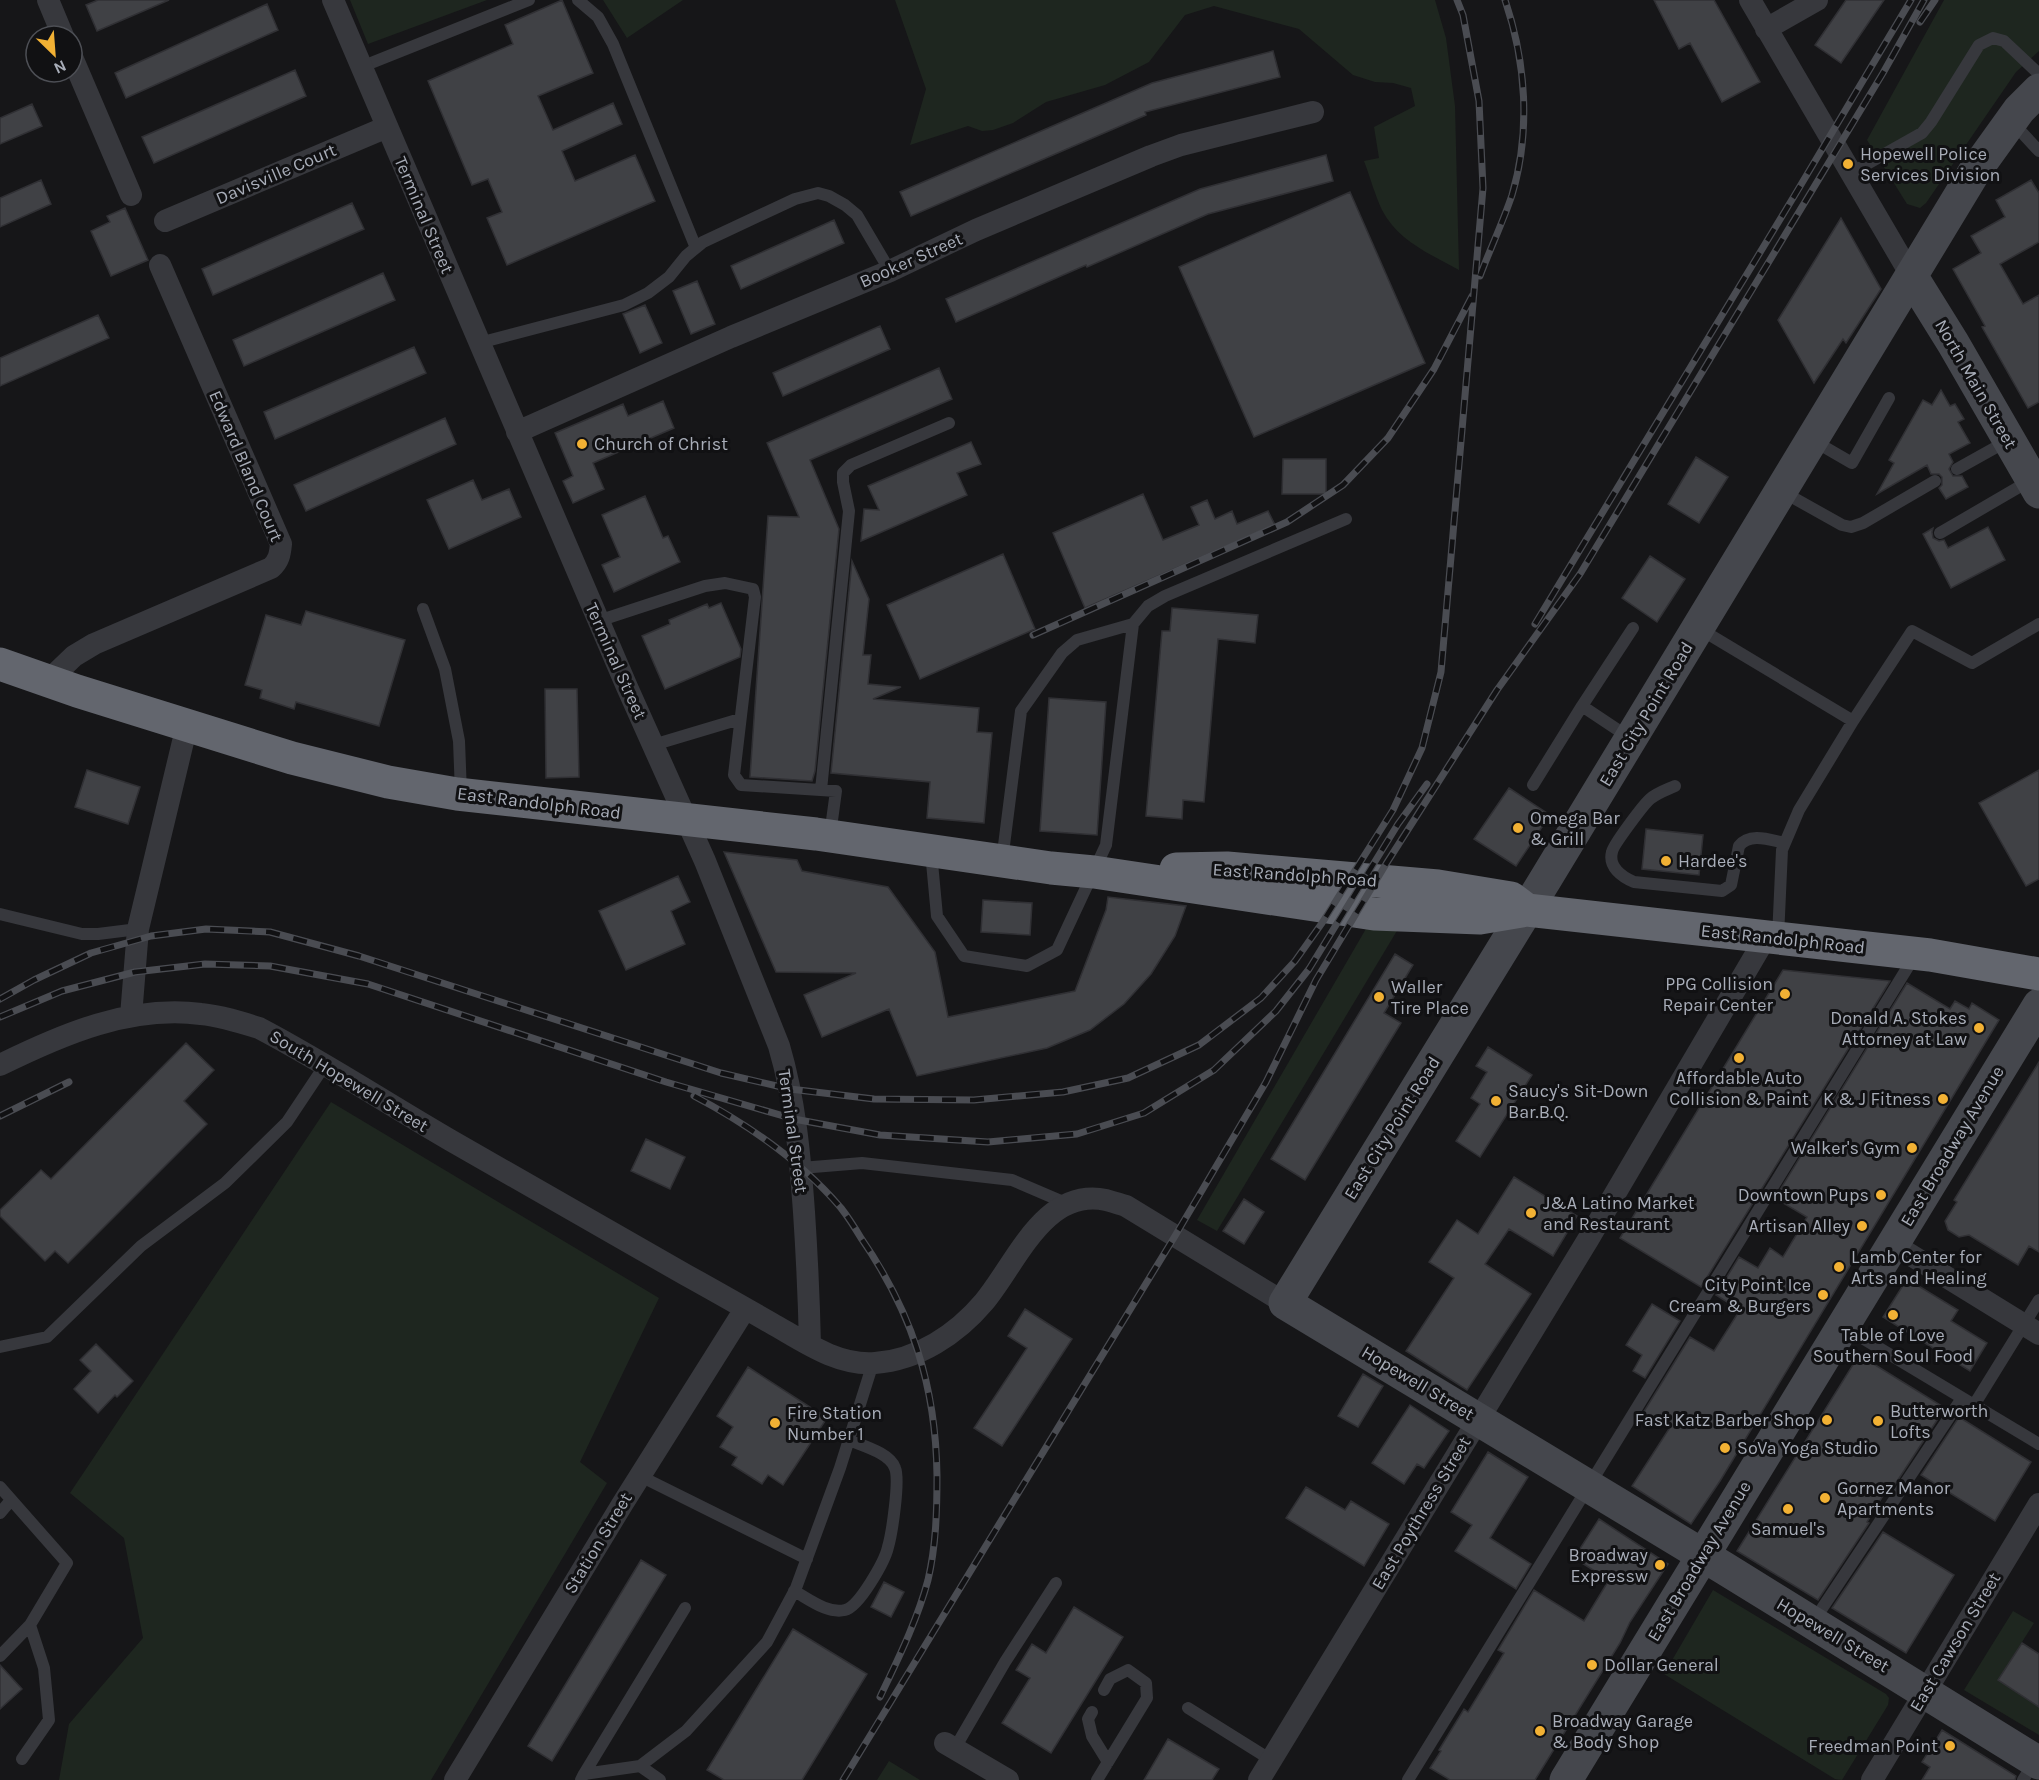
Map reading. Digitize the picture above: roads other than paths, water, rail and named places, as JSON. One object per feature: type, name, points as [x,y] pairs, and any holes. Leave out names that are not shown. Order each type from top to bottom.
[{"type":"highway","name":"East Randolph Road","points":[[0,664],[333,770],[462,795],[830,836],[1094,872],[1374,914],[1480,918],[1527,910],[1917,954],[2039,974]]},
{"type":"street","points":[[48,0],[58,24]]},
{"type":"street","name":"Terminal Street","points":[[333,0],[598,621],[714,881],[779,1046],[788,1074],[801,1168],[810,1345]]},
{"type":"street","points":[[1750,0],[1912,277]]},
{"type":"street","points":[[1766,29],[1817,0]]},
{"type":"street","points":[[84,84],[131,195]]},
{"type":"street","name":"East City Point Road","points":[[1285,1303],[1699,628],[1973,174],[2011,121],[2039,90]]},
{"type":"street","name":"Booker Street","points":[[517,432],[731,337],[890,271],[976,230],[1151,156],[1181,145],[1313,112]]},
{"type":"street","name":"Davisville Court","points":[[165,221],[387,127]]},
{"type":"street","name":"Edward Bland Court","points":[[49,680],[74,656],[94,644],[271,568],[276,564],[280,555],[281,544],[160,265]]},
{"type":"street","name":"North Main Street","points":[[1912,277],[2036,486]]},
{"type":"street","points":[[131,1016],[138,929],[188,725]]},
{"type":"street","name":"East Poythress Street","points":[[1259,1780],[1772,938]]},
{"type":"street","name":"East Broadway Avenue","points":[[1566,1780],[2039,1005]]},
{"type":"street","name":"South Hopewell Street","points":[[0,1065],[39,1046],[100,1023],[131,1016],[160,1012],[200,1013],[227,1018],[259,1028],[810,1345]]},
{"type":"street","name":"Hopewell Street","points":[[810,1345],[831,1356],[852,1362],[873,1364],[919,1352],[944,1338],[966,1321],[985,1300],[1023,1244],[1049,1215],[1068,1204],[1086,1199],[1105,1200],[1126,1206],[1925,1691],[2033,1768]]},
{"type":"street","points":[[1893,1244],[2032,1330]]},
{"type":"street","name":"Station Street","points":[[455,1780],[745,1308]]},
{"type":"street","name":"East Cawson Street","points":[[1872,1780],[2039,1504]]},
{"type":"street","points":[[950,1746],[1008,1780]]},
{"type":"lane","points":[[361,68],[529,0]]},
{"type":"lane","points":[[578,0],[598,17],[613,44],[696,248]]},
{"type":"lane","points":[[1851,173],[1922,133],[1979,45],[1993,38],[2004,41],[2039,74]]},
{"type":"lane","points":[[2011,121],[2039,151]]},
{"type":"lane","points":[[479,343],[624,305],[648,293],[669,277],[686,256],[703,242],[795,198],[818,193],[845,205],[857,215],[890,271]]},
{"type":"lane","points":[[1813,440],[1852,463],[1889,398]]},
{"type":"lane","points":[[821,790],[849,511],[843,473],[851,465],[949,423]]},
{"type":"lane","points":[[1957,468],[2009,440]]},
{"type":"lane","points":[[1782,491],[1842,525],[1851,527],[1863,523],[1935,481]]},
{"type":"lane","points":[[1940,533],[2036,486]]},
{"type":"lane","points":[[931,851],[938,916],[964,956],[1027,966],[1057,950],[1106,845],[1134,624],[1148,606],[1165,596],[1346,519]]},
{"type":"lane","points":[[598,621],[705,586],[725,583],[753,589],[755,597],[734,775],[741,785],[836,791],[830,836]]},
{"type":"lane","points":[[423,609],[445,669],[459,741],[462,795]]},
{"type":"lane","points":[[1002,861],[1021,711],[1062,653],[1077,640],[1134,624]]},
{"type":"lane","points":[[1772,938],[1782,850],[1799,810],[1912,631],[1972,663],[2039,624]]},
{"type":"lane","points":[[1533,784],[1633,628]]},
{"type":"lane","points":[[1699,628],[1854,721]]},
{"type":"lane","points":[[1582,706],[1631,739]]},
{"type":"lane","points":[[652,745],[740,719]]},
{"type":"lane","points":[[1675,786],[1649,800],[1612,850],[1611,861],[1625,878],[1634,882],[1722,891],[1731,885],[1739,846],[1743,841],[1749,838],[1785,843]]},
{"type":"lane","points":[[0,914],[82,934],[138,929]]},
{"type":"lane","points":[[1408,1780],[1917,954]]},
{"type":"lane","points":[[0,1347],[47,1337],[141,1246],[225,1183],[287,1122],[325,1065]]},
{"type":"lane","points":[[801,1168],[862,1163],[1012,1180],[1068,1204]]},
{"type":"lane","points":[[1974,1405],[2032,1330],[2039,1300]]},
{"type":"lane","points":[[1843,1326],[2039,1444]]},
{"type":"lane","points":[[582,1777],[640,1766],[686,1731],[767,1642],[794,1591],[807,1559],[873,1364]]},
{"type":"lane","points":[[1813,1623],[1962,1398]]},
{"type":"lane","points":[[794,1591],[829,1610],[849,1610],[858,1603],[865,1592],[888,1548],[897,1482],[896,1469],[889,1458],[849,1440]]},
{"type":"lane","points":[[640,1476],[807,1559]]},
{"type":"lane","points":[[0,1487],[67,1563],[30,1625],[0,1656]]},
{"type":"lane","points":[[0,1513],[11,1500]]},
{"type":"lane","points":[[950,1746],[1056,1583]]},
{"type":"lane","points":[[582,1777],[685,1608]]},
{"type":"lane","points":[[22,1759],[49,1720],[44,1668],[30,1625]]},
{"type":"lane","points":[[1097,1780],[1147,1698],[1146,1683],[1128,1670],[1110,1679],[1104,1690]]},
{"type":"lane","points":[[1188,1708],[1271,1760]]},
{"type":"lane","points":[[1092,1712],[1088,1719],[1092,1736],[1108,1761]]},
{"type":"lane","points":[[640,1766],[660,1780]]},
{"type":"railway","points":[[0,999],[91,953],[151,936],[206,929],[270,932],[359,956],[721,1073],[790,1089],[874,1099],[974,1100],[1063,1092],[1128,1078],[1199,1045],[1261,998],[1295,961],[1322,923],[1393,810],[1422,748],[1441,672],[1483,188],[1479,101],[1463,15],[1457,0]]},
{"type":"railway","points":[[1480,276],[1512,195],[1522,146],[1524,97],[1518,48],[1505,0]]},
{"type":"railway","points":[[1793,198],[1911,0]]},
{"type":"railway","points":[[843,1780],[1175,1236],[1266,1082],[1316,980],[1386,864],[1497,690],[1580,574],[1883,73],[1924,0]]},
{"type":"railway","points":[[1920,22],[1935,0]]},
{"type":"railway","points":[[1535,624],[1796,193]]},
{"type":"railway","points":[[1033,635],[1287,522],[1343,485],[1388,438],[1434,369],[1472,296]]},
{"type":"railway","points":[[0,1017],[62,991],[135,972],[205,964],[270,966],[368,984],[666,1082],[794,1119],[880,1135],[988,1142],[1077,1134],[1144,1113],[1214,1070],[1276,1011],[1309,969],[1398,824],[1427,784]]},
{"type":"railway","points":[[0,1116],[69,1082]]},
{"type":"railway","points":[[694,1096],[753,1131],[791,1159],[841,1208],[879,1266],[907,1322],[918,1351],[932,1411],[936,1443],[937,1489],[934,1541],[928,1580],[918,1610],[907,1640],[880,1697]]},
{"type":"place","name":"Hopewell Police Services Division","points":[[1848,164]]},
{"type":"place","name":"Church of Christ","points":[[582,444]]},
{"type":"place","name":"Omega Bar & Grill","points":[[1518,828]]},
{"type":"place","name":"Hardee's","points":[[1666,861]]},
{"type":"place","name":"PPG Collision Repair Center","points":[[1785,994]]},
{"type":"place","name":"Waller Tire Place","points":[[1379,997]]},
{"type":"place","name":"Donald A. Stokes Attorney at Law","points":[[1979,1028]]},
{"type":"place","name":"Affordable Auto Collision & Paint","points":[[1739,1058]]},
{"type":"place","name":"K & J Fitness","points":[[1943,1099]]},
{"type":"place","name":"Saucy's Sit-Down Bar.B.Q.","points":[[1496,1101]]},
{"type":"place","name":"Walker's Gym","points":[[1912,1148]]},
{"type":"place","name":"Downtown Pups","points":[[1881,1195]]},
{"type":"place","name":"J&A Latino Market and Restaurant","points":[[1531,1213]]},
{"type":"place","name":"Artisan Alley","points":[[1862,1226]]},
{"type":"place","name":"Lamb Center for Arts and Healing","points":[[1839,1267]]},
{"type":"place","name":"City Point Ice Cream & Burgers","points":[[1823,1295]]},
{"type":"place","name":"Table of Love Southern Soul Food","points":[[1893,1315]]},
{"type":"place","name":"Fast Katz Barber Shop","points":[[1827,1420]]},
{"type":"place","name":"Butterworth Lofts","points":[[1878,1421]]},
{"type":"place","name":"Fire Station Number 1","points":[[775,1423]]},
{"type":"place","name":"SoVa Yoga Studio","points":[[1725,1448]]},
{"type":"place","name":"Gornez Manor Apartments","points":[[1825,1498]]},
{"type":"place","name":"Samuel's","points":[[1788,1509]]},
{"type":"place","name":"Broadway Expressw","points":[[1660,1565]]},
{"type":"place","name":"Dollar General","points":[[1592,1665]]},
{"type":"place","name":"Broadway Garage & Body Shop","points":[[1540,1731]]},
{"type":"place","name":"Freedman Point","points":[[1950,1746]]}]
